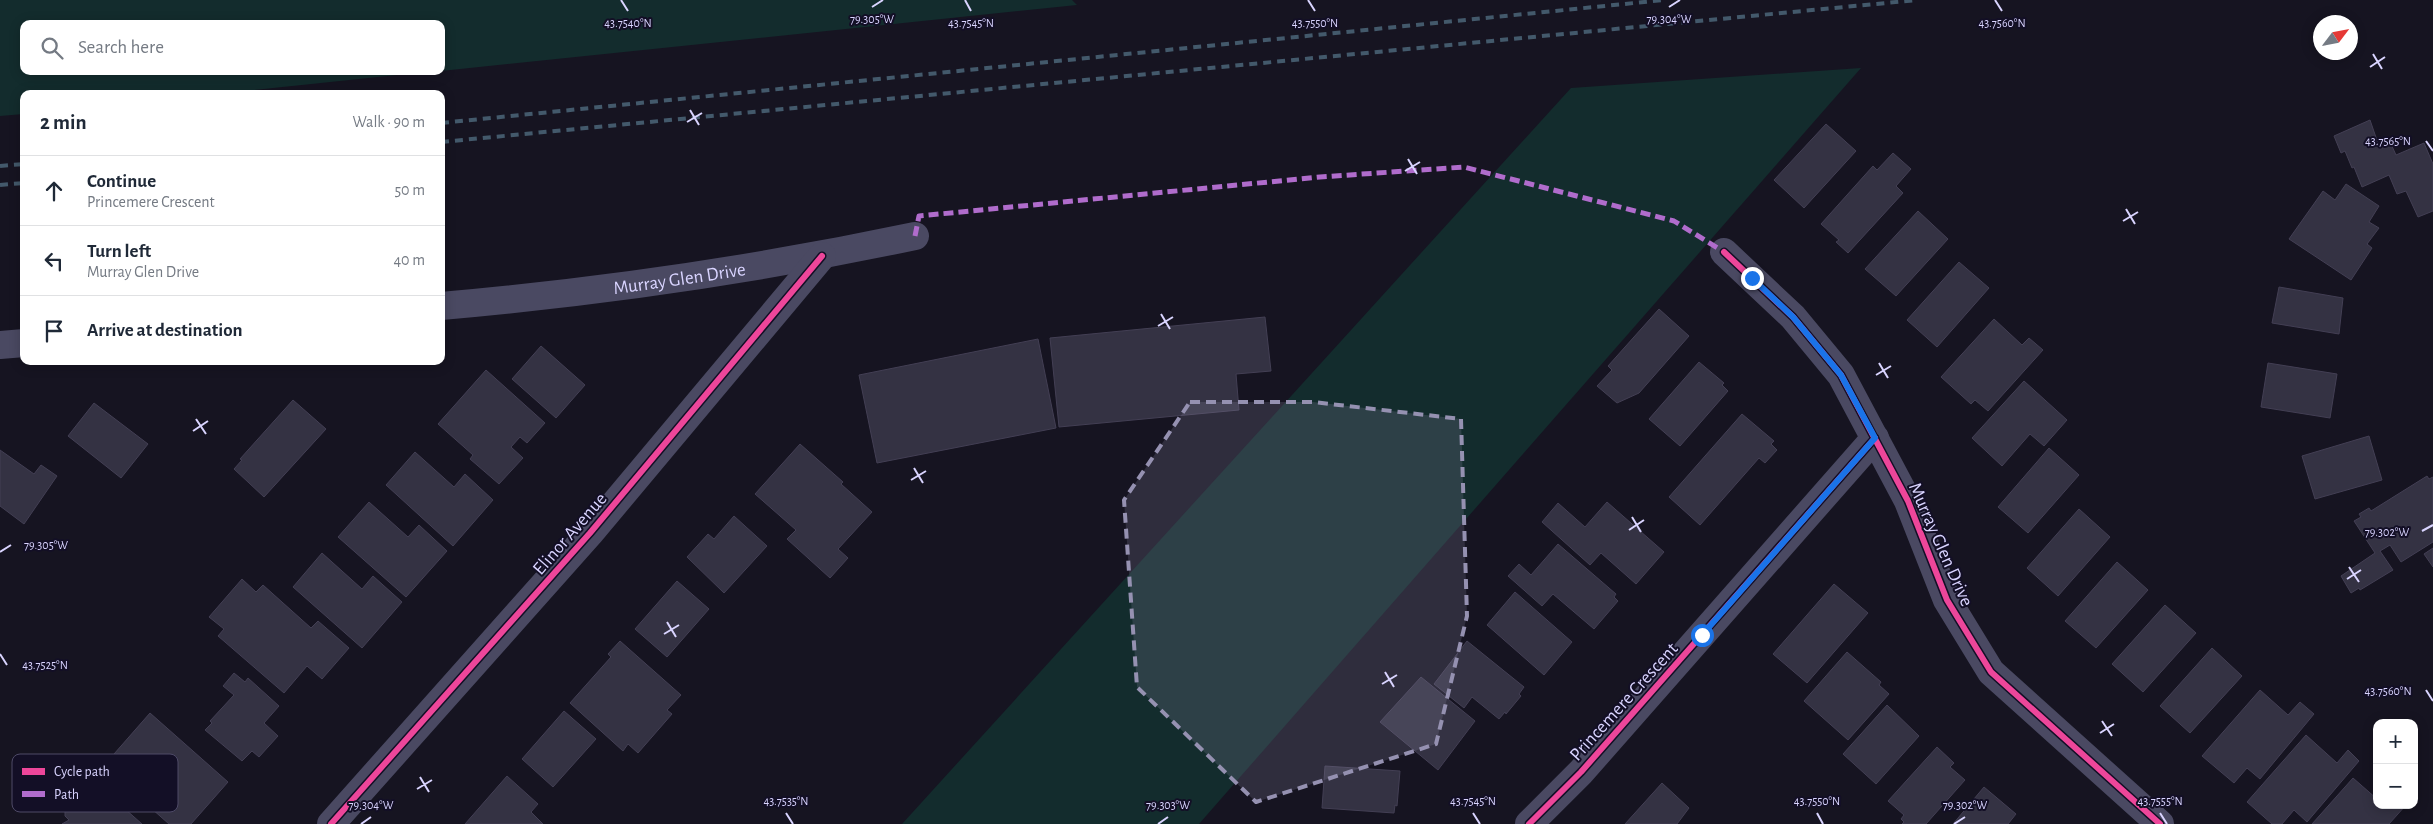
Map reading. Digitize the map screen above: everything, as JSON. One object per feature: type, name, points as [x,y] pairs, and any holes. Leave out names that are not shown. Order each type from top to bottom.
[{"type":"street","name":"Murray Glen Drive","points":[[445,306],[546,296],[822,256],[915,236]]},
{"type":"street","name":"Murray Glen Drive","points":[[1724,252],[1793,317],[1841,375],[1908,501],[1947,600],[1990,672],[2160,824]]},
{"type":"street","name":"Elinor Avenue","points":[[331,824],[590,533],[822,256]]},
{"type":"street","points":[[0,345],[20,343]]},
{"type":"street","name":"Princemere Crescent","points":[[1529,824],[1581,772],[1875,438]]},
{"type":"highlighted area","points":[[1190,402],[1313,402],[1461,419],[1467,616],[1436,744],[1256,802],[1137,687],[1124,500]]},
{"type":"green space","points":[[0,0],[1072,0],[1077,5],[445,71],[445,20],[20,20],[20,75],[397,75],[255,90],[20,90],[20,114],[0,116]]},
{"type":"green space","points":[[1861,68],[1199,824],[902,824],[1571,88]]},
{"type":"building","points":[[2370,120],[2380,149],[2391,144],[2396,155],[2424,143],[2433,164],[2433,211],[2418,217],[2406,191],[2397,194],[2389,175],[2362,187],[2354,167],[2352,168],[2345,151],[2341,153],[2334,136]]},
{"type":"building","points":[[1826,124],[1856,151],[1804,208],[1774,180]]},
{"type":"building","points":[[1893,153],[1911,169],[1896,186],[1903,193],[1848,253],[1836,242],[1839,240],[1821,224],[1873,166],[1877,170]]},
{"type":"building","points":[[2346,184],[2379,206],[2369,222],[2379,228],[2367,244],[2372,248],[2351,280],[2289,239],[2323,191],[2335,200]]},
{"type":"building","points":[[1918,211],[1948,239],[1896,296],[1865,269]]},
{"type":"building","points":[[1959,262],[1989,288],[1937,347],[1907,320]]},
{"type":"building","points":[[2279,287],[2343,298],[2339,334],[2272,323]]},
{"type":"building","points":[[1659,309],[1689,336],[1639,393],[1617,403],[1597,386],[1612,370],[1608,366]]},
{"type":"building","points":[[1265,317],[1271,371],[1236,374],[1239,410],[1059,427],[1050,338]]},
{"type":"building","points":[[1994,319],[2022,345],[2029,338],[2043,350],[1988,411],[1975,400],[1971,404],[1941,377]]},
{"type":"building","points":[[1038,339],[1056,428],[877,463],[859,375]]},
{"type":"building","points":[[541,346],[585,385],[556,418],[512,379]]},
{"type":"building","points":[[1699,362],[1724,383],[1722,385],[1728,391],[1680,446],[1649,419]]},
{"type":"building","points":[[2268,363],[2337,374],[2330,418],[2261,407]]},
{"type":"building","points":[[486,370],[545,423],[527,443],[520,437],[511,447],[523,458],[499,484],[470,459],[473,455],[438,424]]},
{"type":"building","points":[[2024,381],[2067,420],[2044,446],[2030,434],[2002,466],[1972,438]]},
{"type":"building","points":[[293,400],[326,429],[264,497],[234,469],[242,460],[240,459]]},
{"type":"building","points":[[94,403],[148,444],[121,478],[68,436]]},
{"type":"building","points":[[1742,414],[1774,441],[1771,444],[1777,450],[1765,463],[1759,458],[1700,525],[1669,497]]},
{"type":"building","points":[[2369,436],[2382,480],[2315,499],[2302,456]]},
{"type":"building","points":[[800,444],[843,482],[841,484],[872,512],[838,549],[848,558],[830,578],[787,539],[796,530],[755,494]]},
{"type":"building","points":[[2049,448],[2079,475],[2028,533],[1998,507]]},
{"type":"building","points":[[0,450],[34,474],[41,465],[57,476],[24,524],[0,506]]},
{"type":"building","points":[[415,452],[454,487],[465,474],[493,500],[453,546],[386,485]]},
{"type":"building","points":[[2427,476],[2429,479],[2433,477],[2433,542],[2401,562],[2390,545],[2380,551],[2393,570],[2360,590],[2359,588],[2351,593],[2341,576],[2375,553],[2354,521],[2361,517],[2359,514],[2369,508],[2371,511]]},
{"type":"building","points":[[369,502],[408,537],[419,525],[447,551],[406,597],[338,537]]},
{"type":"building","points":[[1607,502],[1664,552],[1636,584],[1601,553],[1590,565],[1542,522],[1558,503],[1585,527]]},
{"type":"building","points":[[2079,509],[2110,537],[2058,596],[2027,568]]},
{"type":"building","points":[[734,516],[767,546],[724,593],[687,557],[708,534],[714,539]]},
{"type":"building","points":[[1558,544],[1616,594],[1614,597],[1618,601],[1594,629],[1553,594],[1542,606],[1508,576],[1519,564],[1531,575]]},
{"type":"building","points":[[2433,548],[2433,567],[2424,554]]},
{"type":"building","points":[[322,553],[362,589],[373,576],[402,602],[362,648],[293,587]]},
{"type":"building","points":[[2117,562],[2148,590],[2096,648],[2065,621]]},
{"type":"building","points":[[242,579],[256,592],[263,585],[311,628],[318,621],[349,648],[322,679],[307,666],[284,693],[218,636],[224,629],[209,617]]},
{"type":"building","points":[[677,581],[709,609],[667,657],[635,629]]},
{"type":"building","points":[[1834,584],[1868,613],[1807,683],[1773,654]]},
{"type":"building","points":[[1515,592],[1572,642],[1544,675],[1487,625]]},
{"type":"building","points":[[2165,605],[2196,633],[2143,692],[2112,664]]},
{"type":"building","points":[[620,641],[681,695],[667,710],[672,714],[638,753],[628,744],[623,751],[570,703],[611,657],[608,654]]},
{"type":"building","points":[[1467,641],[1524,687],[1519,694],[1521,696],[1506,714],[1505,712],[1499,719],[1472,697],[1464,708],[1434,684]]},
{"type":"building","points":[[2212,648],[2242,676],[2190,733],[2160,706]]},
{"type":"building","points":[[1847,652],[1881,682],[1879,685],[1889,694],[1848,740],[1804,701]]},
{"type":"building","points":[[234,673],[245,682],[248,678],[279,706],[264,723],[278,736],[259,757],[252,751],[242,761],[205,730],[212,723],[210,721],[234,695],[223,686]]},
{"type":"building","points":[[1421,677],[1475,721],[1438,770],[1380,722]]},
{"type":"building","points":[[2260,690],[2288,715],[2300,702],[2314,714],[2260,779],[2247,768],[2234,783],[2202,756]]},
{"type":"building","points":[[1887,705],[1919,736],[1876,784],[1843,754]]},
{"type":"building","points":[[564,711],[596,739],[553,787],[522,759]]},
{"type":"building","points":[[150,713],[228,782],[191,824],[169,824],[155,812],[178,812],[178,754],[114,754]]},
{"type":"building","points":[[2306,735],[2337,763],[2348,750],[2359,761],[2307,822],[2294,810],[2282,824],[2272,824],[2247,802]]},
{"type":"building","points":[[1937,747],[1954,763],[1950,767],[1965,780],[1926,824],[1902,824],[1904,822],[1901,819],[1904,815],[1888,801]]},
{"type":"building","points":[[1325,766],[1400,771],[1397,806],[1395,805],[1394,813],[1322,808]]},
{"type":"building","points":[[507,776],[538,804],[531,812],[543,824],[465,824]]},
{"type":"building","points":[[2353,778],[2373,796],[2373,809],[2402,809],[2389,824],[2312,824]]},
{"type":"building","points":[[1662,783],[1689,808],[1677,824],[1625,824]]},
{"type":"building","points":[[1984,787],[2016,814],[2008,824],[1953,824]]},
{"type":"building","points":[[65,812],[128,812],[142,824],[62,824],[69,820],[65,816]]},
{"type":"railway","points":[[445,123],[1664,0]]},
{"type":"railway","points":[[445,142],[1917,0]]},
{"type":"railway","points":[[0,166],[20,164]]},
{"type":"railway","points":[[0,185],[20,183]]},
{"type":"marked path","points":[[915,236],[919,216],[1320,177],[1464,167],[1674,221],[1724,252]]},
{"type":"cycle path","points":[[1724,252],[1793,317],[1841,375],[1908,501],[1947,600],[1991,672],[2160,824]]},
{"type":"cycle path","points":[[331,824],[590,533],[822,256]]},
{"type":"cycle path","points":[[1529,824],[1581,772],[1875,438]]},
{"type":"route","points":[[1702,635],[1875,438],[1841,375],[1793,317],[1752,278]]}]
